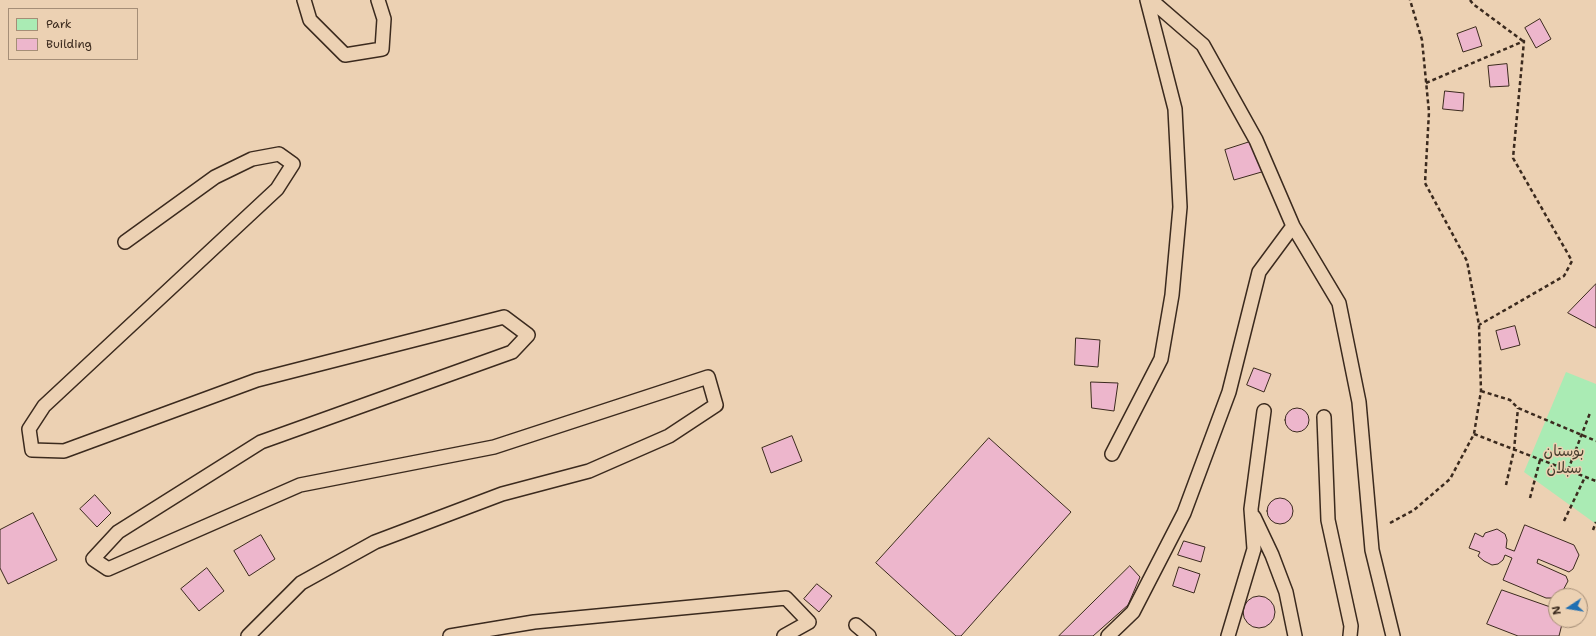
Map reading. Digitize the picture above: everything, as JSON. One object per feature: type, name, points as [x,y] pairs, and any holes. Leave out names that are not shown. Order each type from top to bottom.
[{"type":"lane","points":[[304,0],[310,20],[345,55],[382,49],[384,19],[378,0]]},
{"type":"lane","points":[[1112,454],[1161,359],[1172,295],[1180,207],[1175,109],[1147,0]]},
{"type":"lane","points":[[1151,0],[1203,45],[1256,140],[1293,226],[1340,303],[1359,402],[1372,550],[1393,636]]},
{"type":"lane","points":[[125,242],[215,176],[252,159],[279,154],[293,164],[277,189],[44,406],[28,430],[32,450],[64,451],[257,380],[504,317],[528,335],[512,352],[261,442],[118,532],[93,559],[108,568],[300,484],[494,446],[708,377],[716,405],[669,436],[589,471],[502,494],[375,542],[301,583],[248,636]]},
{"type":"lane","points":[[1108,636],[1133,612],[1184,513],[1229,392],[1259,272],[1293,226]]},
{"type":"lane","points":[[1228,636],[1254,549],[1251,509],[1264,411]]},
{"type":"lane","points":[[1324,417],[1328,520],[1351,626],[1350,636]]},
{"type":"lane","points":[[1251,509],[1272,555],[1286,592],[1295,636]]},
{"type":"lane","points":[[450,636],[534,622],[786,598],[809,622],[784,636]]},
{"type":"lane","points":[[856,625],[869,636]]},
{"type":"path","points":[[1370,533],[1414,510],[1450,479],[1474,434],[1481,391],[1479,325],[1467,260],[1425,183],[1429,112],[1422,40],[1410,0]]},
{"type":"path","points":[[1470,0],[1473,4],[1524,41]]},
{"type":"path","points":[[1426,83],[1524,41]]},
{"type":"path","points":[[1479,325],[1564,276],[1572,261],[1513,158],[1524,41]]},
{"type":"path","points":[[1481,391],[1510,400],[1518,408],[1596,441]]},
{"type":"path","points":[[1506,485],[1514,450],[1518,408]]},
{"type":"path","points":[[1568,470],[1590,413]]},
{"type":"path","points":[[1474,434],[1596,481]]},
{"type":"path","points":[[1530,498],[1540,460]]},
{"type":"path","points":[[1564,521],[1585,477]]},
{"type":"path","points":[[1593,530],[1596,522]]},
{"type":"green space","name":"بوستان سبلان","points":[[1566,372],[1596,384],[1596,524],[1524,472]]},
{"type":"building","points":[[1540,19],[1551,39],[1536,48],[1525,28]]},
{"type":"building","points":[[1476,27],[1482,46],[1463,52],[1457,34]]},
{"type":"building","points":[[1507,64],[1509,86],[1490,87],[1488,66]]},
{"type":"building","points":[[1445,91],[1464,93],[1463,111],[1443,109]]},
{"type":"building","points":[[1256,140],[1265,171],[1234,180],[1225,150]]},
{"type":"building","points":[[1596,284],[1596,328],[1568,313]]},
{"type":"building","points":[[1515,326],[1520,345],[1501,350],[1496,331]]},
{"type":"building","points":[[1076,338],[1100,340],[1098,367],[1075,365]]},
{"type":"building","points":[[1254,368],[1271,374],[1264,392],[1247,385]]},
{"type":"building","points":[[1091,382],[1118,383],[1114,411],[1092,408]]},
{"type":"building","points":[[1297,408],[1306,411],[1309,420],[1306,429],[1297,432],[1288,429],[1285,420],[1288,411]]},
{"type":"building","points":[[792,436],[802,461],[771,473],[762,448]]},
{"type":"building","points":[[989,438],[1071,512],[961,636],[956,636],[876,563]]},
{"type":"building","points":[[95,495],[111,513],[97,527],[80,509]]},
{"type":"building","points":[[1280,498],[1289,502],[1293,511],[1289,520],[1280,524],[1271,520],[1267,511],[1271,502]]},
{"type":"building","points":[[33,513],[57,560],[8,584],[0,568],[0,530]]},
{"type":"building","points":[[1525,525],[1574,545],[1579,555],[1573,569],[1569,572],[1538,559],[1537,563],[1566,576],[1568,581],[1564,588],[1548,588],[1548,598],[1546,598],[1503,580],[1512,558],[1505,555],[1503,560],[1498,564],[1492,565],[1478,556],[1480,552],[1469,548],[1475,533],[1483,537],[1485,533],[1497,529],[1505,534],[1507,540],[1506,548],[1514,551]]},
{"type":"building","points":[[261,535],[275,559],[249,576],[234,551]]},
{"type":"building","points":[[1184,541],[1205,547],[1201,562],[1178,555]]},
{"type":"building","points":[[1130,566],[1140,577],[1128,605],[1093,636],[1059,636]]},
{"type":"building","points":[[1179,567],[1200,574],[1194,593],[1173,586]]},
{"type":"building","points":[[207,568],[224,591],[199,611],[181,589]]},
{"type":"building","points":[[817,584],[832,596],[819,612],[804,599]]},
{"type":"building","points":[[1502,590],[1548,606],[1548,628],[1561,628],[1559,636],[1518,636],[1487,624]]},
{"type":"building","points":[[1259,596],[1268,599],[1272,603],[1275,612],[1272,621],[1268,625],[1259,628],[1250,625],[1246,621],[1243,612],[1246,603],[1250,599]]}]
